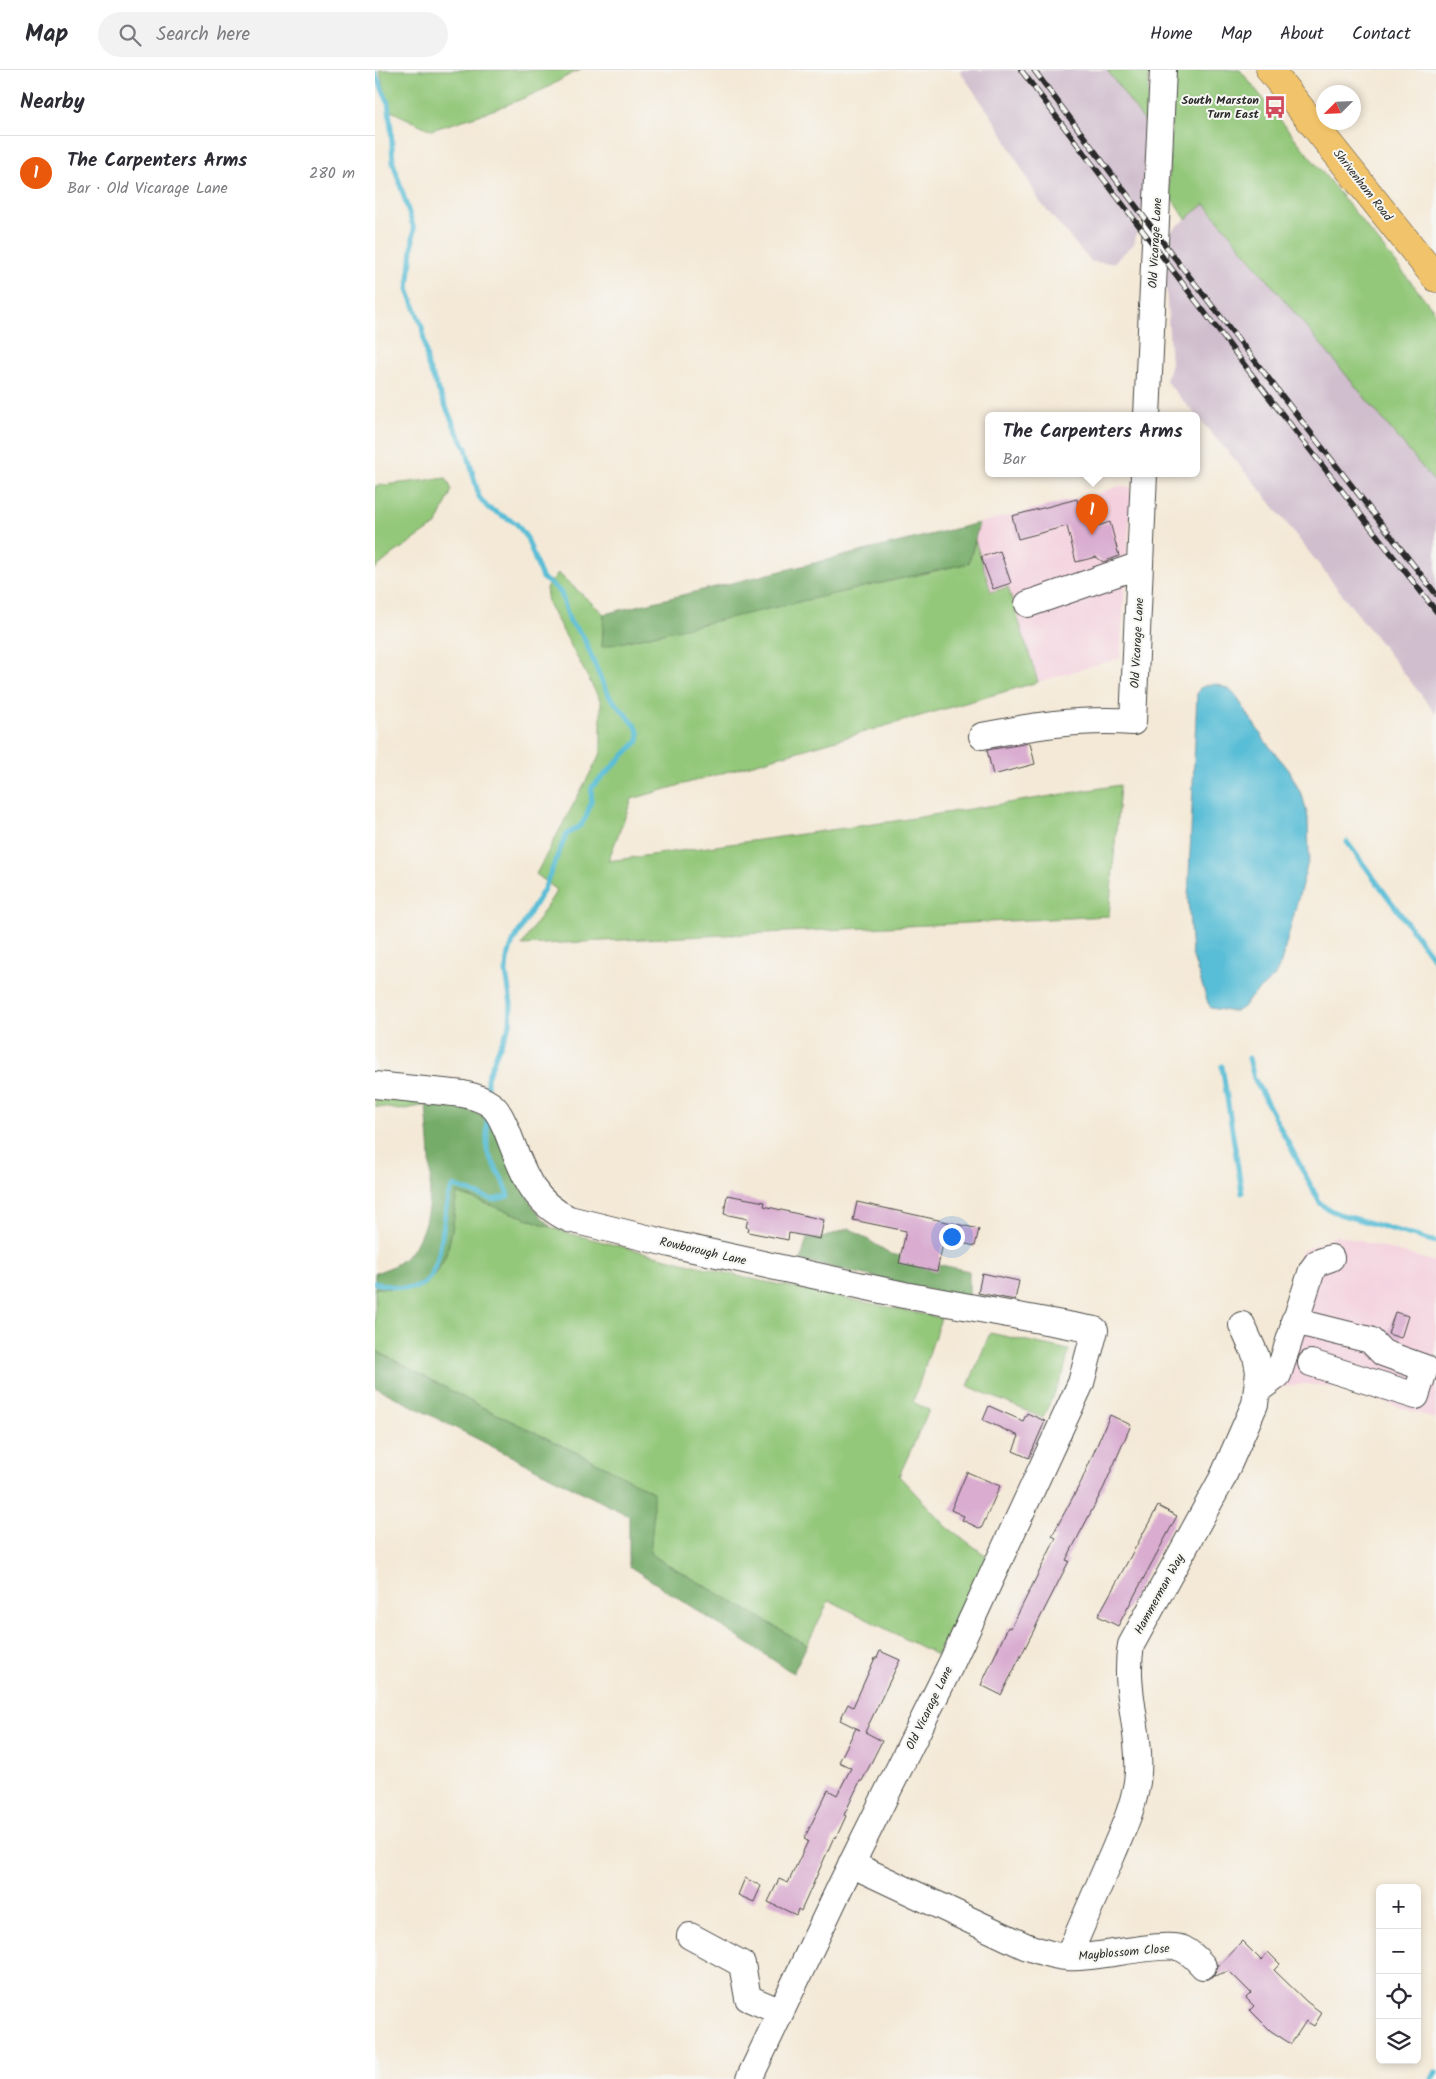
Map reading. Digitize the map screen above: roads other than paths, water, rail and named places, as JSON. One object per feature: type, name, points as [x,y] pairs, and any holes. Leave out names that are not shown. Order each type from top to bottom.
[{"type":"highway","name":"Shrivenham Road","points":[[1270,70],[1436,278]]},
{"type":"street","name":"Old Vicarage Lane","points":[[1148,412],[1161,357],[1163,70]]},
{"type":"street","name":"Old Vicarage Lane","points":[[982,736],[1040,725],[1104,721],[1133,722],[1144,477]]},
{"type":"street","points":[[1029,604],[1140,565]]},
{"type":"street","name":"Rowborough Lane","points":[[375,1085],[463,1094],[485,1101],[503,1121],[534,1191],[553,1212],[569,1219],[671,1244],[904,1295],[1095,1330]]},
{"type":"street","points":[[1258,1390],[1278,1375],[1312,1270],[1317,1263],[1331,1258]]},
{"type":"street","points":[[1294,1321],[1371,1340],[1383,1353],[1425,1368],[1416,1396],[1311,1364]]},
{"type":"street","name":"Hammerman Way","points":[[1068,1958],[1108,1865],[1133,1799],[1138,1775],[1138,1754],[1128,1685],[1127,1665],[1131,1645],[1163,1583],[1222,1479],[1255,1404],[1259,1372],[1256,1356],[1242,1325]]},
{"type":"street","name":"Old Vicarage Lane","points":[[749,2079],[851,1864],[952,1662],[1081,1383],[1095,1330]]},
{"type":"street","points":[[851,1864],[1025,1946],[1068,1958]]},
{"type":"street","points":[[690,1936],[742,1964],[748,1998],[781,2012]]},
{"type":"street","name":"Mayblossom Close","points":[[1068,1958],[1163,1947],[1181,1948],[1194,1956],[1203,1966]]},
{"type":"water","points":[[1216,684],[1229,689],[1236,696],[1265,741],[1289,770],[1303,798],[1308,818],[1309,858],[1281,963],[1274,977],[1237,1011],[1211,1008],[1208,1003],[1192,954],[1188,899],[1197,694],[1200,688]]},
{"type":"waterway","points":[[375,73],[388,102],[393,162],[414,229],[408,289],[422,327],[428,366],[456,430],[466,448],[479,497],[488,508],[516,523],[527,538],[542,578],[561,593],[570,622],[583,636],[610,697],[635,725],[639,733],[638,741],[592,787],[591,802],[586,817],[581,825],[566,835],[544,889],[513,942],[507,959],[506,972],[511,1004],[510,1025],[487,1078],[487,1093]]},
{"type":"waterway","points":[[1347,842],[1436,962]]},
{"type":"waterway","points":[[1249,1058],[1254,1078],[1320,1203],[1339,1214],[1436,1242]]},
{"type":"waterway","points":[[1222,1066],[1242,1193]]},
{"type":"waterway","points":[[375,1283],[401,1288],[417,1287],[425,1283],[431,1275],[439,1255],[448,1199],[454,1186],[493,1200],[508,1196],[506,1187],[487,1151],[487,1114]]},
{"type":"waterway","points":[[1432,2079],[1436,2072]]},
{"type":"railway","points":[[1021,70],[1268,396],[1436,611]]},
{"type":"railway","points":[[1034,70],[1168,249],[1436,594]]},
{"type":"place","name":"South Marston Turn East","points":[[1275,107]]},
{"type":"place","name":"The Carpenters Arms","points":[[1092,535]]}]
